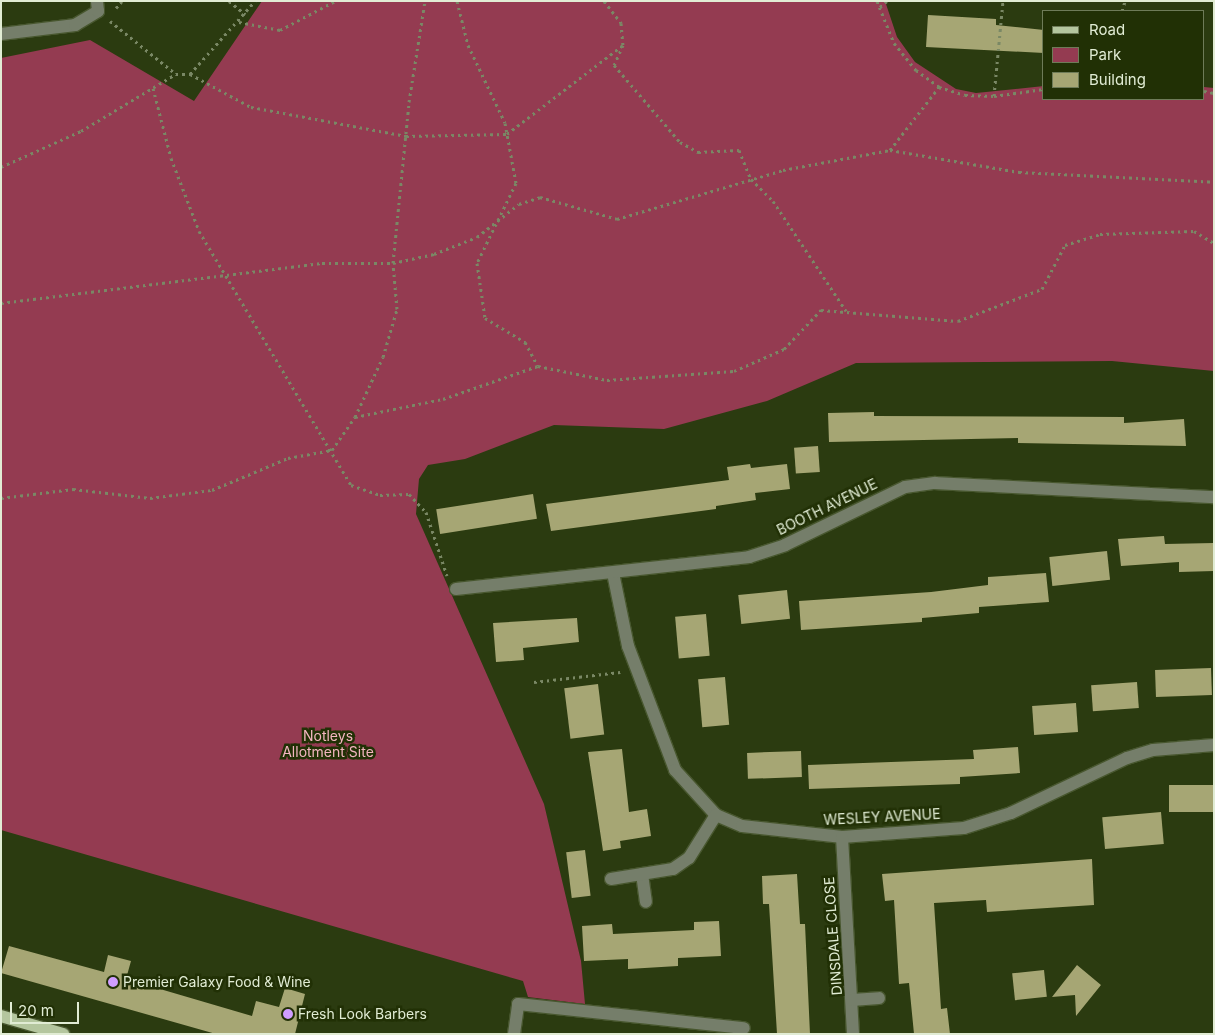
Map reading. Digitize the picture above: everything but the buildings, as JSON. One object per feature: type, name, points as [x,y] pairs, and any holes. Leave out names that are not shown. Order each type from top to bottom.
[{"type":"main road","points":[[1,1016],[63,1034]]},
{"type":"street","points":[[1,34],[75,25],[98,6]]},
{"type":"street","name":"BOOTH AVENUE","points":[[456,589],[749,557],[785,545],[905,487],[934,483],[1214,497]]},
{"type":"street","name":"WESLEY AVENUE","points":[[613,573],[638,670],[675,770],[716,815],[742,826],[842,837],[964,828],[1011,814],[1127,758],[1153,750],[1214,745]]},
{"type":"street","points":[[611,879],[673,869],[688,858],[716,815]]},
{"type":"street","name":"DINSDALE CLOSE","points":[[842,837],[854,1034]]},
{"type":"street","points":[[642,874],[646,902]]},
{"type":"street","points":[[852,1000],[879,998]]},
{"type":"street","points":[[514,1034],[518,1004],[744,1028]]},
{"type":"path","points":[[230,1],[245,14]]},
{"type":"path","points":[[190,74],[239,22],[255,1]]},
{"type":"path","points":[[239,22],[280,30],[335,1]]},
{"type":"path","points":[[1,498],[73,489],[150,498],[212,490],[288,458],[332,450],[355,417],[383,357],[398,308],[393,263],[406,136],[425,1]]},
{"type":"path","points":[[457,1],[468,44],[507,134],[516,183],[492,226],[477,263],[485,318],[525,342],[538,366]]},
{"type":"path","points":[[604,1],[621,23],[623,45],[614,66],[680,142],[698,152],[739,150],[751,179],[773,201],[846,311]]},
{"type":"path","points":[[877,1],[894,43],[916,70],[939,87],[965,95],[994,96],[1042,89]]},
{"type":"path","points":[[880,7],[887,1]]},
{"type":"path","points":[[994,96],[1003,1]]},
{"type":"path","points":[[98,6],[176,74]]},
{"type":"path","points":[[1,167],[81,131],[176,74],[190,74],[251,107],[406,136],[507,134],[623,45]]},
{"type":"path","points":[[890,150],[939,87]]},
{"type":"path","points":[[153,88],[178,176],[199,231],[332,450],[351,486],[380,495],[408,494],[426,512],[445,573]]},
{"type":"path","points":[[1,303],[322,263],[393,263],[434,254],[477,237],[519,204],[540,197],[617,219],[751,179],[890,150],[1019,172],[1214,182]]},
{"type":"path","points":[[355,417],[443,400],[538,366],[607,380],[734,371],[784,349],[821,310],[958,321],[1042,288],[1065,245],[1100,234],[1194,231],[1214,243]]},
{"type":"path","points":[[534,682],[638,670]]},
{"type":"green space","name":"Notleys Allotment Site","points":[[262,1],[885,1],[897,37],[915,62],[956,89],[976,93],[1042,86],[1042,100],[1205,100],[1205,87],[1214,88],[1214,371],[1112,361],[856,363],[767,401],[664,429],[554,425],[465,459],[428,465],[419,479],[416,514],[544,804],[581,961],[585,1004],[528,997],[523,981],[1,830],[1,58],[90,40],[194,101]]},
{"type":"place","name":"Premier Galaxy Food & Wine","points":[[113,982]]},
{"type":"place","name":"Fresh Look Barbers","points":[[288,1014]]}]
